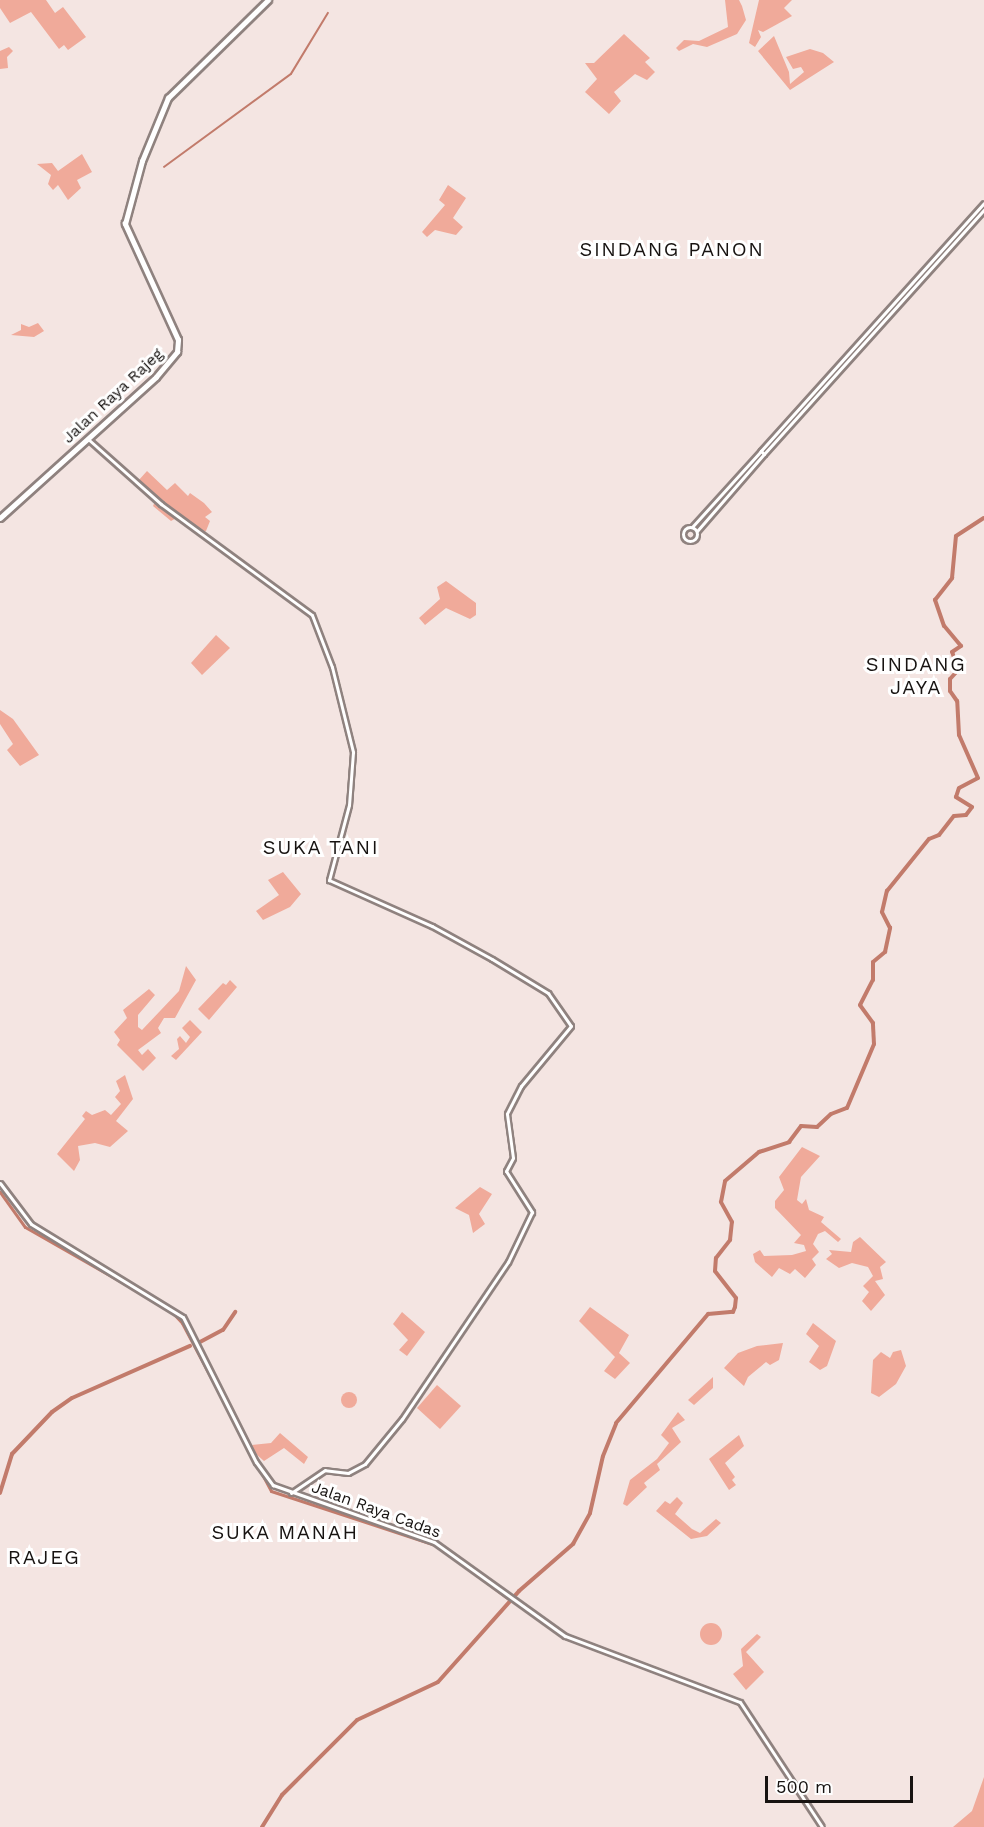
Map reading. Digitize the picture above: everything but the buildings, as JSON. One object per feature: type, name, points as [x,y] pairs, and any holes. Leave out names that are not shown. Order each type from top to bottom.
[{"type":"main road","name":"Jalan Raya Rajeg","points":[[0,518],[156,377],[178,347],[125,224],[154,127],[172,92],[268,0]]},
{"type":"street","points":[[984,203],[762,452],[697,531],[695,539],[685,540],[684,530],[692,527],[762,452],[984,210]]},
{"type":"street","points":[[87,438],[161,504],[312,615],[332,667],[353,752],[349,805],[329,880],[427,924],[548,993],[571,1026],[521,1086],[507,1118],[513,1158],[506,1171],[532,1214],[508,1262],[402,1419],[365,1464],[348,1473],[325,1470],[291,1493]]},
{"type":"street","points":[[692,527],[697,531]]},
{"type":"street","name":"Jalan Raya Cadas","points":[[0,1183],[31,1224],[183,1317],[256,1462],[273,1485],[434,1542],[566,1636],[740,1701],[822,1827]]},
{"type":"shaded area","points":[[0,0],[46,0],[55,13],[63,7],[86,37],[68,50],[64,45],[59,49],[31,12],[10,23],[0,8]]},
{"type":"shaded area","points":[[725,0],[739,0],[742,6],[746,20],[737,34],[707,47],[693,44],[679,51],[676,48],[684,40],[699,41],[728,27]]},
{"type":"shaded area","points":[[759,0],[792,0],[784,8],[792,16],[763,32],[758,30],[761,37],[755,47],[749,43]]},
{"type":"shaded area","points":[[624,34],[650,58],[645,62],[655,72],[647,80],[635,74],[614,92],[621,101],[609,114],[585,92],[597,79],[585,63],[594,63]]},
{"type":"shaded area","points":[[774,36],[789,72],[790,84],[804,72],[801,67],[793,69],[786,57],[810,49],[823,53],[834,62],[790,90],[758,51]]},
{"type":"shaded area","points":[[9,47],[13,51],[7,57],[8,68],[0,69],[0,51]]},
{"type":"shaded area","points":[[82,154],[92,172],[77,180],[81,188],[68,200],[58,185],[53,190],[48,184],[51,175],[37,164],[52,163],[58,171]]},
{"type":"shaded area","points":[[448,185],[466,198],[453,218],[463,227],[456,235],[435,230],[427,237],[422,232],[445,205],[439,200]]},
{"type":"shaded area","points":[[38,323],[44,331],[34,337],[11,335],[21,330],[21,324],[29,327]]},
{"type":"shaded area","points":[[147,471],[167,490],[175,483],[188,496],[190,493],[204,503],[212,512],[205,517],[210,521],[206,531],[202,534],[180,516],[171,521],[153,506],[157,497],[138,481]]},
{"type":"shaded area","points":[[446,581],[476,603],[476,615],[470,619],[446,608],[425,625],[419,618],[440,599],[437,587]]},
{"type":"shaded area","points":[[216,635],[230,648],[202,675],[191,663]]},
{"type":"shaded area","points":[[0,710],[13,719],[39,755],[20,766],[7,750],[13,744],[0,724]]},
{"type":"shaded area","points":[[283,872],[301,894],[290,907],[263,920],[256,911],[279,895],[268,880]]},
{"type":"shaded area","points":[[186,966],[196,980],[175,1018],[164,1018],[158,1028],[161,1033],[138,1050],[142,1055],[148,1049],[156,1058],[143,1071],[117,1045],[120,1040],[114,1032],[127,1018],[123,1010],[149,989],[155,995],[138,1015],[138,1027],[142,1030],[179,991]]},
{"type":"shaded area","points":[[230,980],[237,987],[209,1020],[198,1009],[223,983],[226,985]]},
{"type":"shaded area","points":[[190,1020],[202,1032],[176,1060],[171,1056],[179,1049],[177,1039],[180,1036],[186,1043],[190,1037],[182,1028]]},
{"type":"shaded area","points":[[125,1075],[133,1099],[116,1121],[128,1131],[110,1147],[95,1143],[78,1146],[80,1160],[74,1171],[57,1154],[85,1119],[82,1116],[86,1111],[92,1115],[105,1110],[111,1115],[121,1104],[115,1097],[120,1091],[116,1081]]},
{"type":"shaded area","points":[[802,1147],[820,1156],[801,1177],[797,1200],[802,1204],[806,1199],[809,1210],[824,1217],[821,1222],[841,1239],[838,1242],[825,1231],[818,1234],[813,1244],[819,1252],[812,1259],[816,1265],[805,1278],[795,1269],[790,1274],[779,1268],[772,1277],[755,1262],[753,1254],[760,1250],[764,1256],[792,1255],[806,1251],[804,1245],[794,1243],[801,1235],[775,1208],[775,1201],[784,1190],[779,1177]]},
{"type":"shaded area","points":[[480,1187],[492,1194],[479,1214],[485,1224],[473,1233],[469,1215],[455,1208]]},
{"type":"shaded area","points":[[860,1237],[886,1262],[880,1267],[883,1279],[875,1281],[885,1295],[871,1311],[862,1301],[869,1292],[863,1286],[873,1276],[868,1267],[852,1263],[839,1268],[826,1259],[832,1254],[829,1250],[851,1252],[853,1242]]},
{"type":"shaded area","points":[[590,1307],[629,1335],[619,1353],[630,1363],[615,1379],[604,1371],[615,1357],[579,1321]]},
{"type":"shaded area","points":[[402,1312],[425,1332],[407,1356],[399,1350],[408,1340],[393,1324]]},
{"type":"shaded area","points":[[813,1323],[836,1341],[827,1366],[820,1370],[809,1362],[819,1346],[806,1334]]},
{"type":"shaded area","points":[[783,1343],[779,1360],[770,1365],[766,1362],[748,1377],[744,1386],[724,1368],[738,1353],[757,1346]]},
{"type":"shaded area","points":[[901,1350],[906,1366],[896,1384],[879,1397],[871,1393],[873,1360],[881,1352],[890,1358],[893,1352]]},
{"type":"shaded area","points":[[713,1377],[713,1388],[694,1405],[688,1400]]},
{"type":"shaded area","points":[[437,1385],[461,1406],[440,1429],[417,1408]]},
{"type":"shaded area","points":[[346,1392],[352,1392],[357,1400],[355,1406],[346,1408],[341,1403],[341,1397]]},
{"type":"shaded area","points":[[678,1412],[685,1420],[672,1428],[681,1442],[657,1464],[660,1470],[644,1483],[647,1487],[627,1506],[623,1504],[630,1480],[657,1459],[669,1443],[661,1435]]},
{"type":"shaded area","points":[[280,1433],[308,1457],[304,1464],[284,1448],[264,1461],[256,1454],[252,1445],[271,1443]]},
{"type":"shaded area","points":[[739,1435],[744,1446],[725,1463],[735,1477],[732,1480],[736,1485],[729,1490],[709,1459]]},
{"type":"shaded area","points":[[677,1497],[683,1503],[675,1514],[692,1529],[700,1533],[716,1519],[721,1523],[707,1536],[691,1539],[656,1511],[665,1501],[670,1504]]},
{"type":"shaded area","points":[[711,1623],[719,1626],[722,1634],[719,1642],[711,1645],[703,1642],[700,1634],[703,1626]]},
{"type":"shaded area","points":[[757,1634],[761,1637],[746,1652],[764,1672],[746,1690],[733,1674],[743,1666],[741,1649]]},
{"type":"shaded area","points":[[984,1777],[984,1827],[953,1827],[972,1811]]},
{"type":"waterway","points":[[164,167],[291,74],[328,13]]},
{"type":"waterway","points":[[262,1827],[282,1795],[357,1720],[438,1682],[519,1591],[573,1544],[590,1513],[603,1456],[616,1423],[708,1314],[733,1312],[736,1298],[715,1271],[716,1258],[730,1240],[732,1222],[721,1202],[725,1181],[759,1152],[789,1142],[801,1126],[817,1127],[831,1114],[847,1108],[874,1044],[873,1023],[860,1005],[873,980],[873,962],[885,952],[890,928],[882,912],[887,891],[929,839],[939,835],[954,816],[966,815],[972,807],[956,797],[959,788],[978,778],[959,735],[957,701],[950,691],[950,679],[958,670],[952,652],[961,646],[944,626],[935,600],[952,578],[956,536],[984,518]]},
{"type":"waterway","points":[[0,1192],[25,1227],[158,1303]]},
{"type":"waterway","points":[[171,1311],[182,1323],[271,1491],[438,1546],[510,1600]]},
{"type":"waterway","points":[[200,1342],[223,1330],[235,1312]]},
{"type":"waterway","points":[[0,1493],[12,1454],[52,1412],[72,1398],[190,1346]]},
{"type":"district","name":"SINDANG PANON","points":[[672,249]]},
{"type":"district","name":"SINDANG JAYA","points":[[916,676]]},
{"type":"district","name":"SUKA TANI","points":[[321,847]]},
{"type":"district","name":"SUKA MANAH","points":[[285,1532]]},
{"type":"district","name":"RAJEG","points":[[44,1557]]}]
